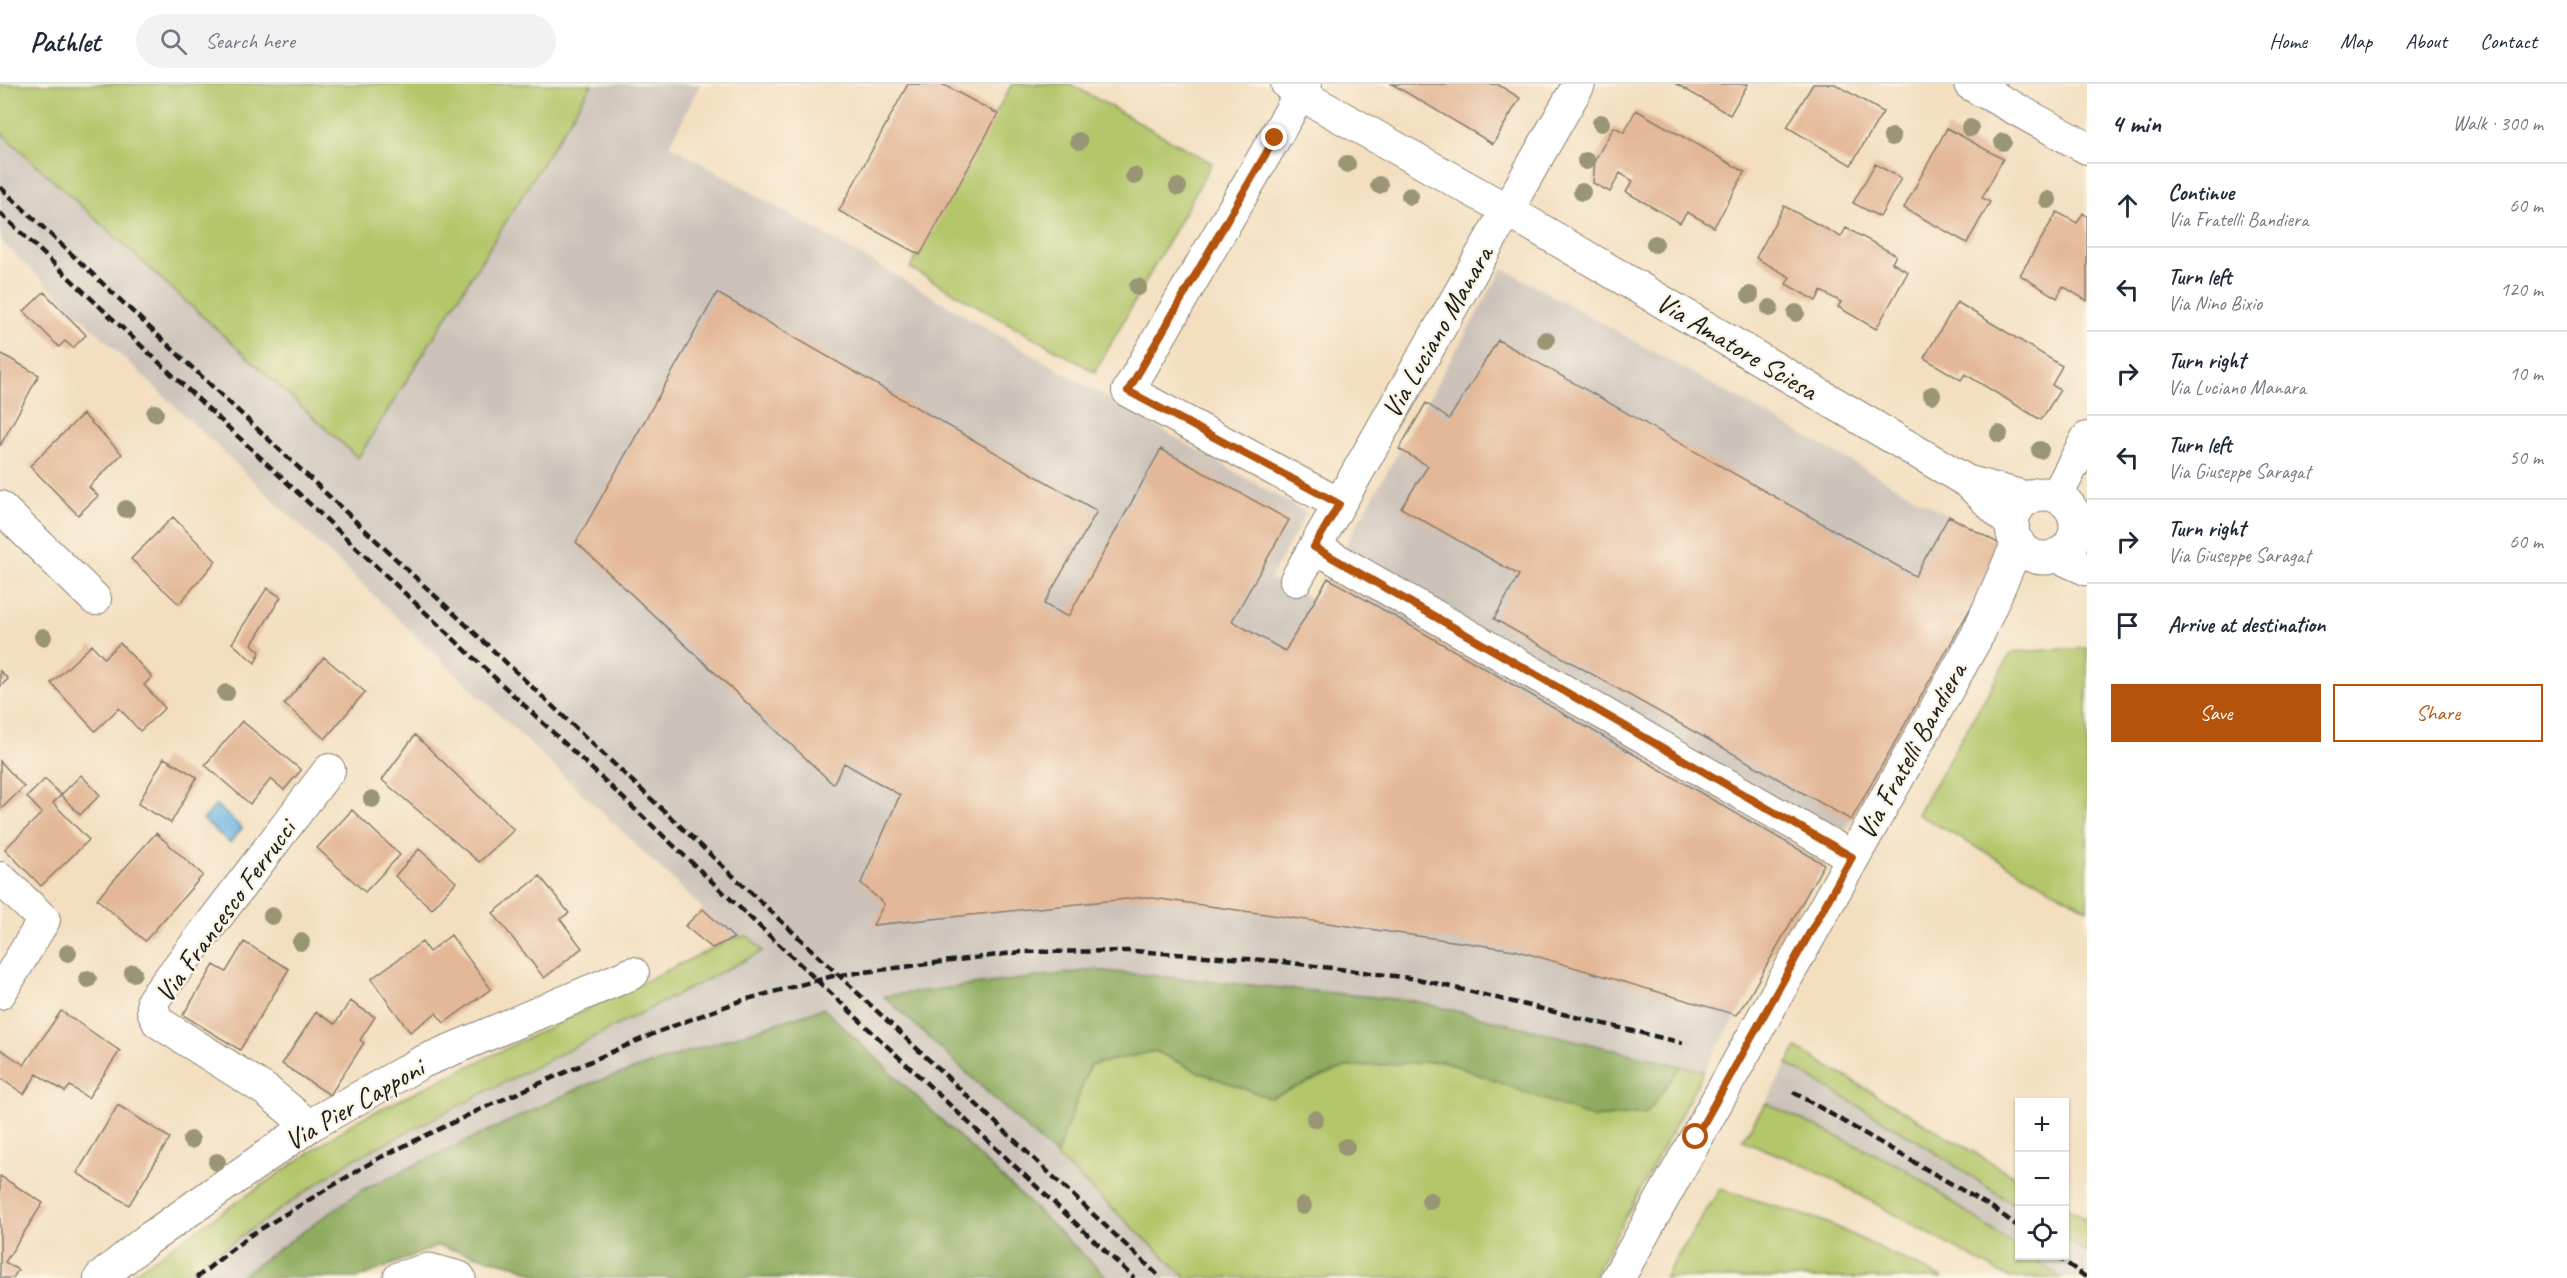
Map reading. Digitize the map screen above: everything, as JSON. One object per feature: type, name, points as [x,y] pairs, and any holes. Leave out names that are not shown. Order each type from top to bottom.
[{"type":"street","name":"Via Luciano Manara","points":[[1296,580],[1579,84]]},
{"type":"street","points":[[1970,84],[2087,148]]},
{"type":"street","name":"Via Amatore Sciesa","points":[[1298,87],[1968,482],[2047,531],[2087,568]]},
{"type":"street","points":[[1298,87],[1128,391],[1339,504]]},
{"type":"street","name":"Via Fratelli Bandiera","points":[[1618,1278],[1978,634],[2047,531],[2087,438]]},
{"type":"street","points":[[0,507],[95,600]]},
{"type":"street","points":[[1314,547],[1852,857]]},
{"type":"street","name":"Via Francesco Ferrucci","points":[[309,1126],[267,1091],[158,1022],[153,1010],[153,1000],[329,770]]},
{"type":"street","points":[[0,879],[44,920],[0,993]]},
{"type":"street","name":"Via Pier Capponi","points":[[100,1278],[147,1240],[309,1126],[422,1062],[633,973]]},
{"type":"street","points":[[400,1278],[429,1270],[459,1278]]},
{"type":"shaded area","points":[[592,84],[700,84],[670,145],[1306,513],[1270,579],[1314,600],[1503,268],[2005,547],[1851,820],[1704,1071],[1415,1001],[885,996],[1187,1278],[1108,1278],[823,1008],[586,1085],[362,1190],[238,1278],[181,1278],[352,1160],[748,936],[734,938],[0,240],[0,132],[358,457]]},
{"type":"shaded area","points":[[1787,1064],[1916,1140],[2015,1205],[2015,1246],[1904,1168],[1766,1103]]},
{"type":"shaded area","points":[[2069,1241],[2087,1253],[2087,1278],[2061,1278],[2035,1260],[2069,1260]]},
{"type":"green space","points":[[0,84],[592,84],[358,458],[0,132]]},
{"type":"green space","points":[[1012,84],[1070,84],[1212,163],[1095,372],[910,268]]},
{"type":"green space","points":[[2087,648],[2087,909],[1917,814],[2012,652]]},
{"type":"green space","points":[[748,936],[763,951],[352,1160],[181,1278],[126,1278],[356,1121],[734,938]]},
{"type":"green space","points":[[1094,970],[1415,1001],[1681,1066],[1647,1113],[1593,1118],[1443,1061],[1345,1067],[1270,1098],[1201,1073],[1156,1051],[1090,1065],[1056,1156],[884,996]]},
{"type":"green space","points":[[823,1008],[1108,1278],[543,1278],[517,1266],[438,1246],[358,1278],[238,1278],[362,1190],[586,1085]]},
{"type":"green space","points":[[1797,1048],[2015,1177],[2015,1205],[1916,1140],[1787,1064]]},
{"type":"green space","points":[[1155,1051],[1201,1073],[1270,1098],[1345,1067],[1443,1061],[1593,1118],[1646,1113],[1681,1066],[1704,1071],[1593,1278],[1187,1278],[1056,1156],[1090,1065]]},
{"type":"green space","points":[[1766,1103],[1904,1168],[2015,1246],[2015,1260],[2035,1260],[2061,1278],[2009,1278],[1815,1170],[1742,1140]]},
{"type":"green space","points":[[1720,1189],[1823,1221],[1943,1278],[1664,1278]]},
{"type":"green space","points":[[2069,1209],[2087,1219],[2087,1253],[2069,1241]]},
{"type":"water","points":[[216,805],[242,828],[230,843],[203,820]]},
{"type":"building","points":[[908,84],[942,84],[998,114],[920,255],[839,211]]},
{"type":"building","points":[[1392,84],[1497,84],[1520,98],[1493,144]]},
{"type":"building","points":[[1676,84],[1748,84],[1730,115]]},
{"type":"building","points":[[1813,84],[1835,84],[1883,112],[1851,165],[1787,127]]},
{"type":"building","points":[[1636,110],[1745,172],[1714,227],[1687,212],[1680,223],[1626,192],[1633,181],[1620,173],[1610,192],[1593,183],[1595,160],[1614,127],[1624,132]]},
{"type":"building","points":[[1947,128],[2003,159],[1982,198],[1990,202],[1967,243],[1904,208]]},
{"type":"building","points":[[1875,164],[1901,178],[1880,217],[1853,203]]},
{"type":"building","points":[[1784,206],[1841,237],[1846,228],[1896,255],[1892,263],[1908,272],[1876,329],[1838,307],[1841,302],[1821,291],[1816,301],[1786,284],[1790,277],[1756,258]]},
{"type":"building","points":[[2057,212],[2077,223],[2083,213],[2087,216],[2087,301],[2063,286],[2057,298],[2020,275]]},
{"type":"building","points":[[44,292],[86,335],[73,348],[65,341],[59,347],[24,311]]},
{"type":"building","points":[[717,293],[1097,511],[1044,604],[1068,617],[1161,449],[1289,520],[1232,621],[1285,651],[1328,578],[1824,864],[1747,1000],[1736,1015],[1515,950],[1146,897],[873,925],[884,904],[861,883],[900,795],[844,763],[833,784],[576,542]]},
{"type":"building","points":[[1957,302],[2062,366],[2052,385],[2060,390],[2041,420],[1965,374],[1961,380],[1924,358]]},
{"type":"building","points":[[1498,340],[1915,576],[1949,516],[2005,547],[1851,820],[1494,619],[1519,575],[1401,508],[1428,466],[1399,449],[1426,403],[1449,419]]},
{"type":"building","points":[[0,353],[39,375],[0,446]]},
{"type":"building","points":[[83,414],[122,454],[89,487],[98,496],[78,515],[30,466]]},
{"type":"building","points":[[173,517],[216,561],[179,604],[131,559]]},
{"type":"building","points":[[267,588],[281,597],[252,644],[260,652],[255,663],[232,643]]},
{"type":"building","points":[[120,643],[152,677],[144,685],[165,708],[140,731],[119,708],[95,731],[51,683],[92,645],[104,658]]},
{"type":"building","points":[[324,657],[365,692],[325,739],[284,704]]},
{"type":"building","points":[[0,671],[8,679],[0,687]]},
{"type":"building","points":[[242,721],[301,770],[284,790],[271,779],[250,804],[205,765]]},
{"type":"building","points":[[415,735],[514,830],[479,862],[382,780]]},
{"type":"building","points":[[164,758],[197,777],[171,823],[138,804]]},
{"type":"building","points":[[0,761],[24,787],[0,810]]},
{"type":"building","points":[[81,775],[100,795],[80,815],[61,795]]},
{"type":"building","points":[[45,779],[61,795],[53,803],[89,840],[41,886],[5,849],[42,813],[27,797]]},
{"type":"building","points":[[352,810],[400,855],[365,892],[317,848]]},
{"type":"building","points":[[156,833],[203,875],[145,941],[97,899]]},
{"type":"building","points":[[419,849],[456,882],[432,909],[395,876]]},
{"type":"building","points":[[540,876],[569,913],[560,919],[582,948],[544,978],[493,913]]},
{"type":"building","points":[[703,909],[734,938],[712,948],[685,926]]},
{"type":"building","points":[[451,935],[491,989],[444,1023],[436,1013],[410,1032],[371,979],[422,942],[429,952]]},
{"type":"building","points":[[244,942],[289,969],[240,1050],[183,1015],[214,965],[226,972]]},
{"type":"building","points":[[350,1001],[375,1017],[360,1040],[364,1043],[330,1095],[282,1064],[316,1012],[335,1024]]},
{"type":"building","points":[[61,1011],[120,1051],[88,1098],[70,1086],[65,1092],[37,1074],[24,1094],[0,1078],[0,1049],[24,1065]]},
{"type":"building","points":[[118,1105],[170,1138],[129,1205],[77,1173]]},
{"type":"building","points":[[0,1176],[43,1203],[5,1262],[18,1270],[13,1278],[0,1278]]},
{"type":"railway","points":[[0,187],[1161,1278]]},
{"type":"railway","points":[[0,213],[1134,1278]]},
{"type":"railway","points":[[196,1278],[249,1236],[377,1159],[481,1109],[660,1031],[740,1001],[833,976],[1021,952],[1134,951],[1276,961],[1418,979],[1683,1043]]},
{"type":"railway","points":[[1793,1092],[1993,1208],[2015,1224]]},
{"type":"railway","points":[[2062,1260],[2087,1278]]},
{"type":"route","points":[[1275,138],[1128,391],[1339,504],[1314,547],[1852,857],[1696,1137]]}]
